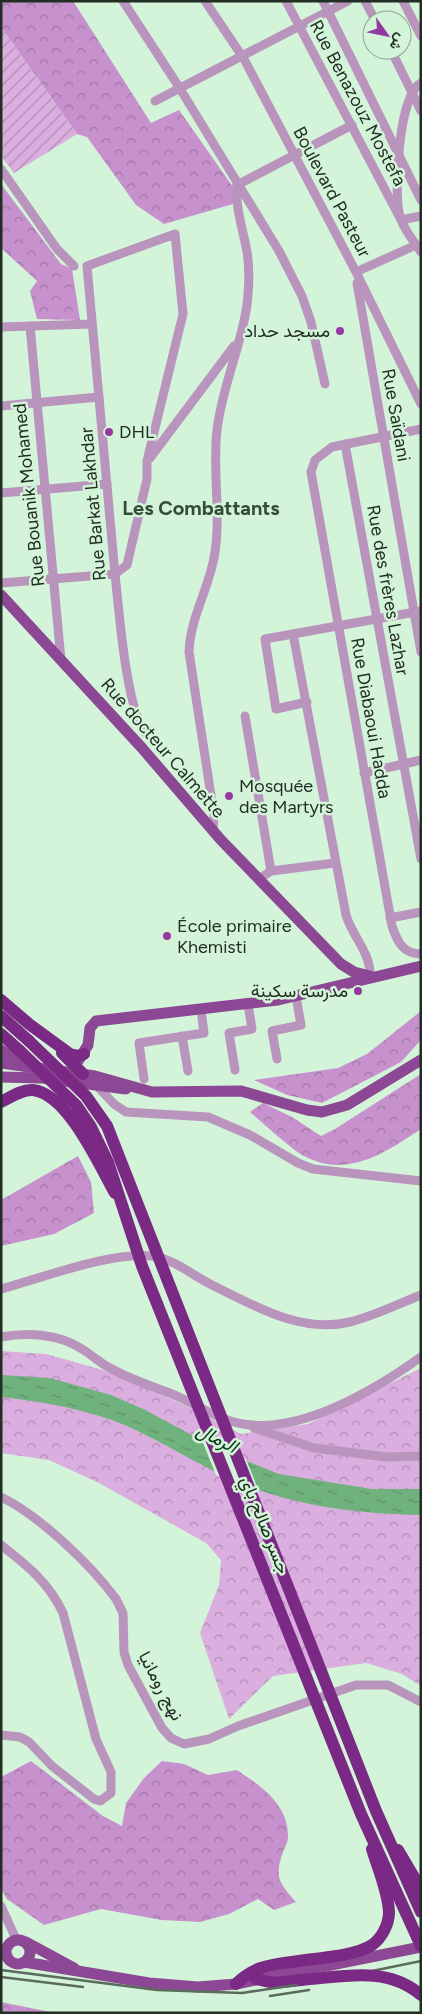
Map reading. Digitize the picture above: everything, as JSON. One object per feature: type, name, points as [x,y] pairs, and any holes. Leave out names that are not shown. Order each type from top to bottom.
[{"type":"highway","points":[[1,1000],[74,1056],[84,1054]]},
{"type":"highway","points":[[1,1016],[24,1046]]},
{"type":"highway","points":[[1,1034],[24,1046],[80,1090],[106,1126],[376,1811],[421,1912]]},
{"type":"highway","points":[[49,1038],[79,1070]]},
{"type":"highway","name":"جسر صالح باي","points":[[24,1046],[84,1116],[108,1162],[118,1198],[142,1266],[361,1814],[421,1946]]},
{"type":"highway","points":[[1,1102],[22,1092],[39,1092],[60,1104],[81,1133],[118,1198]]},
{"type":"highway","points":[[376,1811],[421,1889]]},
{"type":"highway","points":[[236,1984],[259,1969],[296,1960],[364,1949],[377,1940],[385,1928],[389,1912],[387,1898],[361,1814]]},
{"type":"highway","points":[[256,1980],[274,1983],[376,1974],[396,1979],[421,1995]]},
{"type":"main road","name":"Rue docteur Calmette","points":[[1,595],[142,748],[213,831],[341,964],[354,972],[370,976]]},
{"type":"main road","points":[[79,1070],[88,1045],[90,1028],[96,1021],[201,1010],[296,996],[370,976],[421,966]]},
{"type":"main road","points":[[1,1050],[30,1067]]},
{"type":"main road","points":[[1,1077],[42,1078],[152,1092],[241,1091],[307,1110],[330,1111],[347,1105],[421,1060]]},
{"type":"main road","points":[[1,1063],[55,1070],[79,1070],[152,1092]]},
{"type":"main road","points":[[77,1970],[21,1941],[8,1944],[5,1950],[4,1956],[14,1964],[24,1962],[173,1986],[198,1987],[236,1984],[421,1946]]},
{"type":"main road","points":[[21,1941],[30,1953],[24,1962]]},
{"type":"street","points":[[123,1],[179,87],[237,185],[258,214],[302,296],[311,322],[325,384]]},
{"type":"street","name":"Boulevard Pasteur","points":[[205,1],[242,57],[356,272],[421,404]]},
{"type":"street","name":"Rue Benazouz Mostefa","points":[[286,1],[401,220],[418,248]]},
{"type":"street","points":[[323,1],[421,200]]},
{"type":"street","points":[[155,101],[348,1]]},
{"type":"street","points":[[403,1],[421,36]]},
{"type":"street","points":[[396,60],[421,111]]},
{"type":"street","points":[[421,83],[412,91],[397,154],[398,212],[401,220],[421,216]]},
{"type":"street","points":[[237,185],[352,125]]},
{"type":"street","points":[[1,169],[57,249],[74,266]]},
{"type":"street","points":[[213,831],[214,816],[190,664],[189,641],[194,620],[207,589],[214,558],[218,512],[215,464],[217,431],[226,382],[247,307],[249,270],[237,202],[237,185]]},
{"type":"street","name":"Rue Barkat Lakhdar","points":[[147,462],[183,314],[175,234],[87,266],[115,574],[132,701],[142,729],[147,735]]},
{"type":"street","points":[[356,272],[418,248]]},
{"type":"street","name":"Rue Saïdani","points":[[356,272],[383,435],[417,611],[421,652]]},
{"type":"street","points":[[1,327],[92,324]]},
{"type":"street","name":"Rue Bouanik Mohamed","points":[[30,326],[61,660]]},
{"type":"street","points":[[1,583],[115,574],[122,571],[129,561],[147,478],[147,462],[238,340]]},
{"type":"street","points":[[1,406],[99,397]]},
{"type":"street","points":[[345,444],[421,429]]},
{"type":"street","name":"Rue Diabaoui Hadda","points":[[345,444],[325,450],[315,460],[311,472],[390,918],[397,940],[403,948],[410,953],[421,954]]},
{"type":"street","name":"Rue des frères Lazhar","points":[[345,444],[402,764],[421,859]]},
{"type":"street","points":[[1,493],[107,484]]},
{"type":"street","points":[[307,702],[276,709],[265,639],[417,611]]},
{"type":"street","points":[[293,634],[348,925],[369,962],[370,976]]},
{"type":"street","points":[[245,716],[272,871]]},
{"type":"street","points":[[364,773],[421,760]]},
{"type":"street","points":[[259,879],[272,871],[335,863]]},
{"type":"street","points":[[390,918],[421,912]]},
{"type":"street","points":[[277,1059],[272,1031],[301,1025],[296,996]]},
{"type":"street","points":[[235,1070],[229,1033],[252,1029],[248,1004]]},
{"type":"street","points":[[144,1079],[139,1043],[204,1033],[201,1010]]},
{"type":"street","points":[[182,1036],[188,1071]]},
{"type":"street","points":[[79,1070],[98,1086],[114,1104],[126,1112],[208,1117],[250,1134],[298,1163],[313,1169],[421,1181]]},
{"type":"street","points":[[1,1289],[105,1260],[144,1255],[162,1258],[173,1263],[270,1314],[316,1324],[338,1324],[359,1320],[421,1295]]},
{"type":"street","points":[[1,1338],[31,1334],[65,1340],[81,1348],[110,1368],[179,1397],[217,1417],[314,1448],[388,1456],[421,1456]]},
{"type":"street","points":[[242,1424],[271,1425],[312,1416],[353,1398],[421,1357]]},
{"type":"street","name":"نهج رومانيا","points":[[1,1497],[17,1505],[42,1523],[116,1599],[124,1618],[124,1652],[128,1665],[162,1728],[177,1741],[192,1744],[204,1741],[238,1726],[356,1686],[388,1685],[421,1702]]},
{"type":"street","points":[[1,1545],[42,1579],[55,1596],[63,1613],[96,1740],[111,1772],[111,1794],[100,1801],[94,1798],[52,1766],[29,1742],[20,1737],[1,1735]]},
{"type":"street","points":[[1,1906],[21,1941]]},
{"type":"green space","points":[[1,1],[73,1],[151,123],[179,110],[233,187],[233,204],[164,224],[136,205],[87,137],[77,134],[1,27]]},
{"type":"green space","points":[[1,27],[77,134],[14,173],[1,156]]},
{"type":"green space","points":[[1,184],[61,264],[72,269],[80,320],[37,319],[30,291],[37,281],[1,248]]},
{"type":"green space","points":[[421,1011],[421,1040],[401,1062],[322,1103],[287,1095],[254,1080],[338,1068],[367,1054]]},
{"type":"green space","points":[[421,1074],[421,1129],[394,1147],[365,1160],[350,1164],[335,1165],[304,1156],[284,1142],[250,1112],[263,1103],[292,1117],[321,1136]]},
{"type":"green space","points":[[78,1156],[91,1182],[94,1213],[54,1234],[1,1246],[1,1200]]},
{"type":"green space","points":[[1,1351],[46,1354],[103,1370],[185,1405],[241,1434],[308,1424],[421,1368],[421,1686],[402,1674],[366,1663],[273,1676],[229,1719],[200,1633],[219,1585],[221,1560],[206,1543],[99,1483],[49,1460],[1,1453]]},
{"type":"green space","points":[[31,1761],[103,1816],[122,1826],[126,1803],[144,1778],[162,1761],[184,1764],[208,1775],[237,1770],[264,1790],[279,1806],[284,1815],[288,1839],[280,1861],[279,1874],[282,1884],[296,1902],[274,1910],[258,1899],[229,1914],[200,1922],[162,1920],[101,1909],[44,1925],[7,1899],[1,1889],[1,1777]]},
{"type":"green space","points":[[1,2002],[55,2013],[1,2013]]},
{"type":"water","points":[[1,1375],[50,1378],[111,1395],[143,1409],[222,1451],[279,1474],[372,1489],[421,1489],[421,1515],[336,1509],[273,1495],[236,1482],[143,1433],[112,1420],[65,1407],[1,1397]]},
{"type":"pier","points":[[201,1438],[246,1459],[260,1494],[216,1475]]},
{"type":"railway","points":[[1,1970],[157,1990],[242,1993],[328,1980],[421,1961]]},
{"type":"railway","points":[[1,1977],[83,1987]]},
{"type":"railway","points":[[270,1996],[309,1990]]},
{"type":"place","name":"مسجد حداد","points":[[340,331]]},
{"type":"place","name":"DHL","points":[[109,432]]},
{"type":"place","name":"Mosquée des Martyrs","points":[[229,796]]},
{"type":"place","name":"École primaire Khemisti","points":[[167,936]]},
{"type":"place","name":"مدرسة سكينة","points":[[358,991]]},
{"type":"district","name":"Les Combattants","points":[[201,508]]},
{"type":"water label","name":"الرمال","points":[[217,1438]]}]
